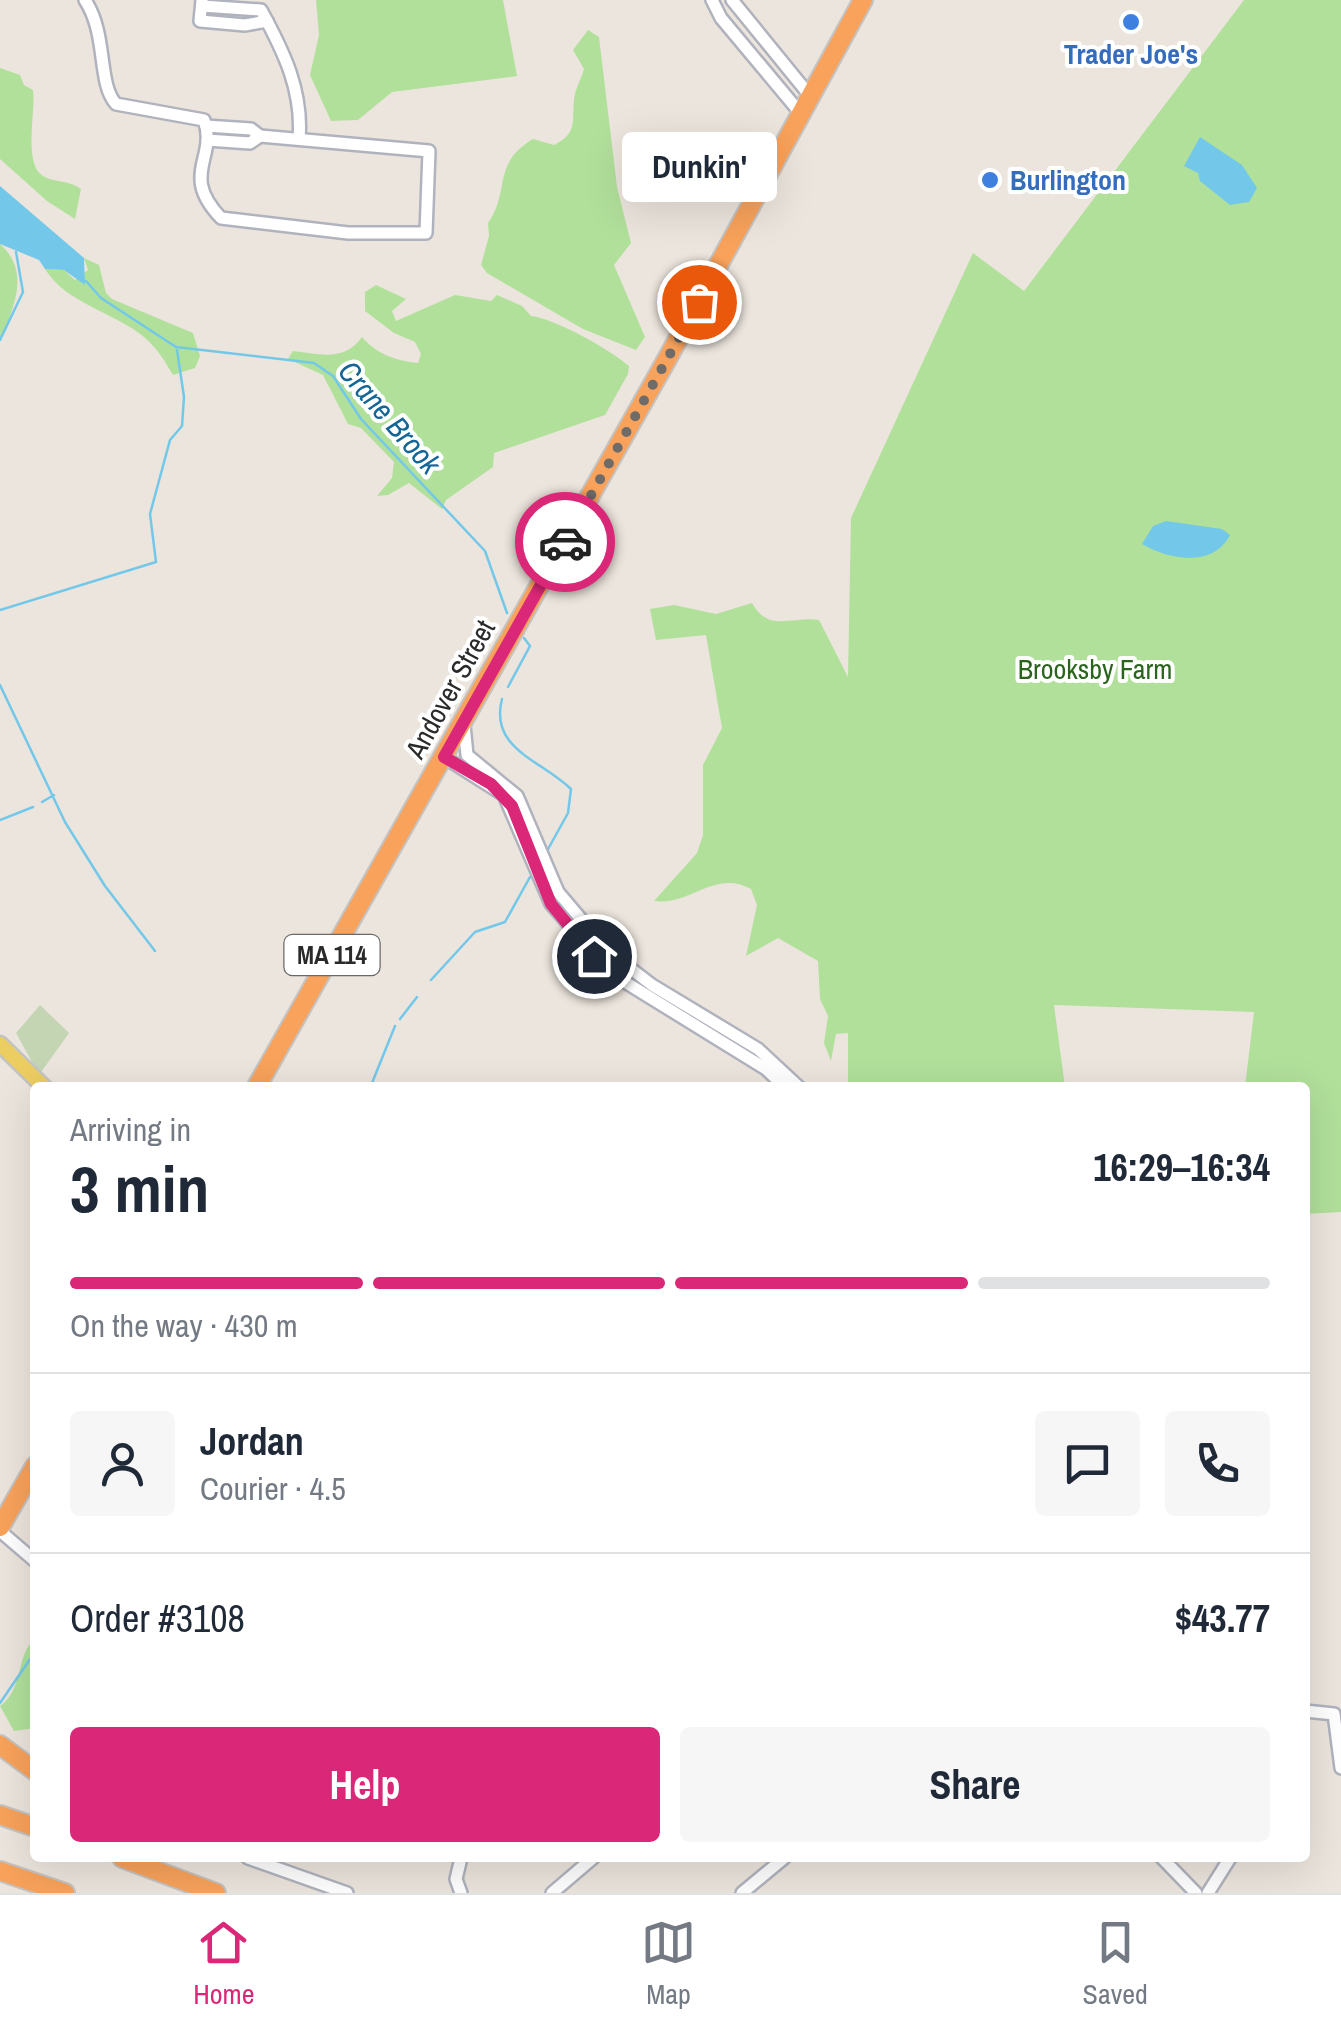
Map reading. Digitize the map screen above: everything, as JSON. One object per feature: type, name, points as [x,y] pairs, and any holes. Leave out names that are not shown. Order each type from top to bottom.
[{"type":"highway","name":"Andover Street","points":[[259,1082],[864,0]]},
{"type":"highway","points":[[0,1529],[30,1475]]},
{"type":"highway","points":[[0,1745],[30,1767]]},
{"type":"highway","points":[[0,1814],[30,1825]]},
{"type":"highway","points":[[133,1862],[218,1893]]},
{"type":"highway","points":[[165,1862],[218,1893]]},
{"type":"highway","points":[[0,1871],[65,1893]]},
{"type":"main road","points":[[0,1044],[39,1082]]},
{"type":"street","points":[[85,0],[100,28],[106,85],[116,104],[135,111],[194,115],[206,126],[251,129],[260,136],[429,151],[432,160],[426,233],[348,234],[226,220],[212,209],[202,192],[199,172],[206,126]]},
{"type":"street","points":[[712,0],[721,18],[802,115]]},
{"type":"street","points":[[732,0],[811,98]]},
{"type":"street","points":[[267,22],[210,24],[200,21],[202,3],[262,10],[297,85],[301,108],[299,140]]},
{"type":"street","points":[[206,140],[250,143],[260,136]]},
{"type":"street","points":[[465,719],[467,755],[517,796],[550,880],[608,951],[642,978],[758,1049],[794,1082]]},
{"type":"street","points":[[444,757],[504,795],[551,904],[612,974],[779,1082]]},
{"type":"street","points":[[0,1529],[30,1556]]},
{"type":"street","points":[[1310,1712],[1334,1714],[1341,1768]]},
{"type":"street","points":[[259,1862],[347,1893]]},
{"type":"street","points":[[460,1862],[456,1878],[461,1893]]},
{"type":"street","points":[[552,1893],[588,1862]]},
{"type":"street","points":[[742,1893],[779,1862]]},
{"type":"street","points":[[1166,1862],[1196,1893]]},
{"type":"street","points":[[1208,1893],[1227,1862]]},
{"type":"green space","points":[[316,0],[503,0],[517,76],[392,92],[358,120],[331,121],[310,75],[319,35]]},
{"type":"green space","name":"Brooksby Farm","points":[[1244,0],[1341,0],[1341,1212],[1310,1214],[1310,1082],[1246,1082],[1254,1012],[1054,1005],[1064,1082],[848,1082],[848,1033],[836,1034],[831,1061],[824,1043],[828,1016],[820,999],[818,961],[778,938],[746,956],[757,905],[751,889],[725,883],[680,898],[654,901],[697,853],[703,835],[703,765],[722,728],[706,635],[656,640],[650,609],[674,605],[716,614],[752,603],[758,612],[774,621],[819,620],[848,677],[851,518],[973,253],[1024,291]]},
{"type":"green space","points":[[588,30],[599,37],[617,187],[631,243],[614,265],[645,337],[636,350],[583,329],[487,273],[481,265],[489,236],[488,223],[511,158],[533,139],[554,145],[571,129],[575,94],[584,69],[573,50]]},
{"type":"green space","points":[[0,68],[20,75],[24,85],[33,90],[33,160],[43,176],[81,189],[75,219],[47,201],[0,159]]},
{"type":"green space","points":[[0,244],[10,255],[17,280],[14,305],[0,342]]},
{"type":"green space","points":[[84,258],[99,265],[106,293],[112,299],[193,333],[200,356],[195,368],[173,375],[144,337],[66,291],[45,269],[64,270],[75,280],[88,270]]},
{"type":"green space","points":[[376,285],[406,299],[392,311],[396,321],[455,295],[491,301],[497,295],[522,306],[531,316],[596,344],[629,366],[628,374],[605,415],[494,453],[493,467],[446,500],[442,509],[409,483],[388,495],[377,496],[392,478],[394,462],[361,428],[348,424],[323,375],[288,359],[293,351],[340,353],[362,337],[387,356],[418,363],[421,354],[415,342],[394,333],[365,311],[365,292]]},
{"type":"green space","points":[[40,1005],[69,1033],[39,1075],[16,1033]]},
{"type":"green space","points":[[29,1646],[30,1729],[14,1731],[0,1706],[13,1691]]},
{"type":"water","points":[[1200,137],[1242,165],[1257,188],[1249,202],[1230,205],[1200,181],[1198,173],[1184,166]]},
{"type":"water","points":[[0,186],[84,258],[85,285],[64,270],[45,269],[39,260],[0,244]]},
{"type":"water","points":[[1166,521],[1222,529],[1230,535],[1222,546],[1202,557],[1177,557],[1142,544],[1153,526]]},
{"type":"waterway","points":[[0,340],[23,292],[16,252]]},
{"type":"waterway","name":"Crane Brook","points":[[86,281],[101,298],[176,347],[314,363],[333,376],[361,419],[485,551],[507,613]]},
{"type":"waterway","points":[[0,610],[156,562],[150,514],[170,440],[182,426],[184,397],[177,350]]},
{"type":"waterway","name":"Crane Brook","points":[[508,687],[530,646],[524,638]]},
{"type":"waterway","points":[[0,685],[65,822],[105,886],[155,951]]},
{"type":"waterway","name":"Crane Brook","points":[[502,699],[500,716],[510,742],[571,789],[568,813],[547,851]]},
{"type":"waterway","points":[[42,802],[54,795]]},
{"type":"waterway","points":[[0,820],[33,807]]},
{"type":"waterway","name":"Crane Brook","points":[[431,980],[475,932],[505,922],[530,877]]},
{"type":"waterway","name":"Crane Brook","points":[[400,1019],[417,997]]},
{"type":"waterway","name":"Crane Brook","points":[[372,1082],[395,1026]]},
{"type":"waterway","name":"Crane Brook","points":[[0,1703],[30,1659]]},
{"type":"way so far","points":[[565,542],[699,302]]},
{"type":"place","name":"Trader Joe's","points":[[1131,22]]},
{"type":"place","name":"Burlington","points":[[990,180]]},
{"type":"place","name":"Dunkin'","points":[[699,302]]},
{"type":"route","points":[[565,542],[444,757],[504,795],[551,904],[594,956]]}]
